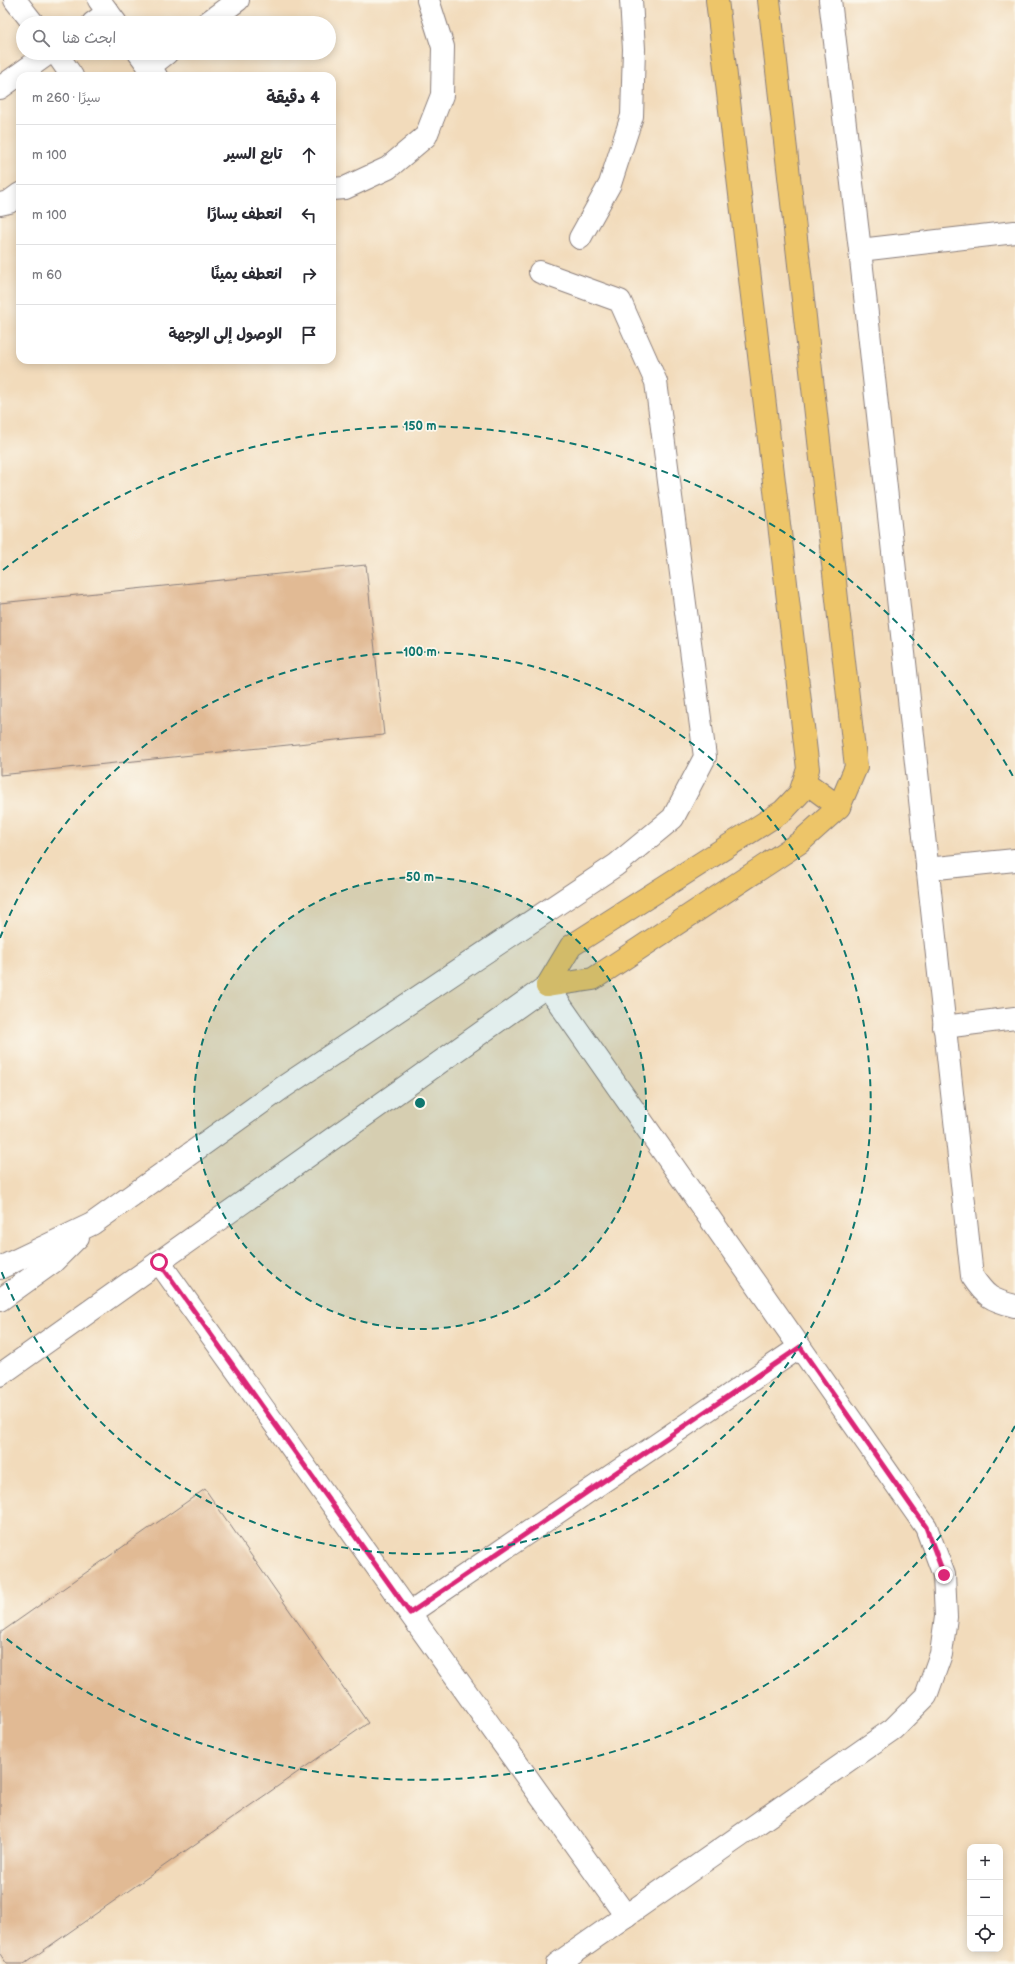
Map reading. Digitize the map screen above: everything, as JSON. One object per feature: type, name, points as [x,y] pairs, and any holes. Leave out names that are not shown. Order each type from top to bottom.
[{"type":"main road","points":[[547,986],[571,946],[783,810],[800,793],[805,782],[808,769],[717,0]]},
{"type":"main road","points":[[547,986],[593,980],[799,843],[839,807],[856,767],[769,0]]},
{"type":"main road","points":[[805,782],[839,807]]},
{"type":"lane","points":[[15,0],[28,16]]},
{"type":"lane","points":[[216,16],[238,0]]},
{"type":"lane","points":[[336,189],[345,188],[388,168],[426,136],[442,95],[443,47],[428,0]]},
{"type":"lane","points":[[580,238],[610,184],[632,116],[634,49],[631,0]]},
{"type":"lane","points":[[830,0],[860,250],[972,1276],[983,1292],[1000,1302],[1015,1306]]},
{"type":"lane","points":[[22,72],[39,60]]},
{"type":"lane","points":[[61,60],[69,72]]},
{"type":"lane","points":[[0,88],[16,77]]},
{"type":"lane","points":[[0,204],[9,202],[16,197]]},
{"type":"lane","points":[[860,250],[1015,232]]},
{"type":"lane","points":[[0,1300],[53,1262],[92,1224],[282,1088],[616,865],[673,818],[705,757],[656,382],[620,302],[540,272]]},
{"type":"lane","points":[[927,869],[1015,860]]},
{"type":"lane","points":[[0,1375],[547,986],[926,1527],[944,1575],[946,1617],[941,1654],[926,1696],[893,1729],[557,1964]]},
{"type":"lane","points":[[944,1027],[1015,1018]]},
{"type":"lane","points":[[0,1268],[92,1224]]},
{"type":"lane","points":[[159,1262],[626,1916]]},
{"type":"lane","points":[[410,1613],[800,1347]]},
{"type":"building","points":[[366,565],[384,735],[0,775],[0,603]]},
{"type":"building","points":[[205,1489],[368,1723],[24,1964],[7,1964],[0,1954],[0,1633]]},
{"type":"route","points":[[159,1262],[410,1613],[800,1347],[926,1527],[944,1575]]}]
